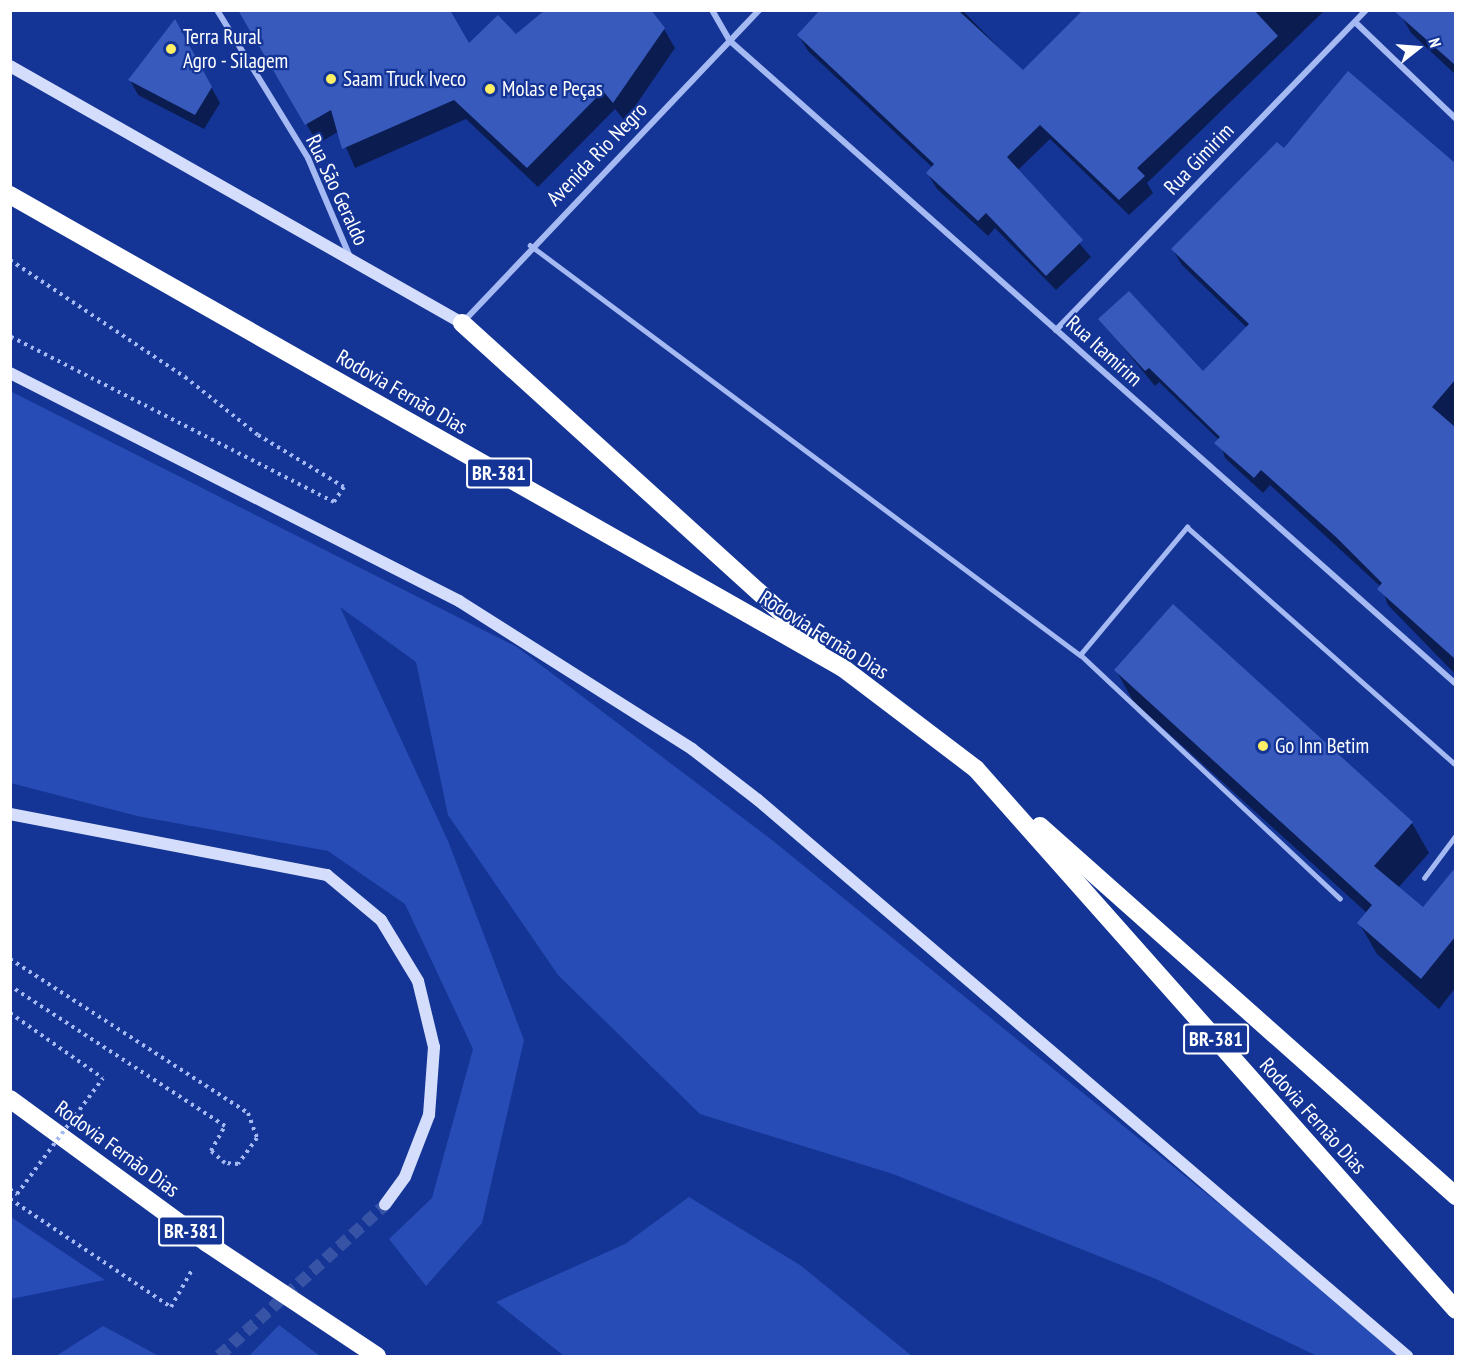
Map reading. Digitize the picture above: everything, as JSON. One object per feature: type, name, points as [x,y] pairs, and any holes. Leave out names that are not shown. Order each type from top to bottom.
[{"type":"highway","name":"Rodovia Fernão Dias","points":[[10,195],[843,668],[976,769],[1455,1310]]},
{"type":"highway","name":"BR-381","points":[[462,323],[843,668]]},
{"type":"highway","points":[[976,769],[1455,1196]]},
{"type":"highway","name":"Rodovia Fernão Dias","points":[[10,1099],[207,1243],[377,1356]]},
{"type":"main road","name":"BR-381","points":[[10,66],[462,323]]},
{"type":"main road","points":[[10,373],[459,601],[692,749],[758,800],[1407,1356]]},
{"type":"main road","points":[[10,814],[327,875],[381,920],[418,981],[434,1047],[429,1114],[405,1177],[386,1205]]},
{"type":"street","name":"Rua São Geraldo","points":[[217,10],[308,158],[351,260]]},
{"type":"street","name":"Rua Itamirim","points":[[712,10],[730,41],[1455,684]]},
{"type":"street","name":"Avenida Rio Negro","points":[[462,323],[530,245],[759,10]]},
{"type":"street","name":"Rua Gimirim","points":[[1056,330],[1366,10]]},
{"type":"street","points":[[1355,22],[1455,119]]},
{"type":"lane","points":[[530,245],[1080,655],[1340,899]]},
{"type":"lane","points":[[1080,655],[1187,526],[1455,765]]},
{"type":"lane","points":[[1424,879],[1455,835]]},
{"type":"path","points":[[10,260],[185,377],[258,435],[344,488],[334,502],[10,336]]},
{"type":"path","points":[[10,959],[248,1113],[257,1138],[238,1164],[225,1163],[211,1151],[225,1126],[10,986]]},
{"type":"path","points":[[10,1013],[103,1078],[17,1194],[10,1189]]},
{"type":"path","points":[[10,1199],[171,1307],[207,1243]]},
{"type":"shaded area","points":[[10,391],[517,647],[772,840],[1406,1356],[1317,1356],[1156,1279],[893,1174],[700,1114],[558,975],[448,815],[416,662],[340,607],[448,841],[524,1040],[482,1223],[426,1286],[389,1239],[432,1198],[473,1049],[405,904],[328,851],[137,816],[11,783]]},
{"type":"shaded area","points":[[689,1197],[800,1265],[912,1356],[564,1356],[496,1302],[625,1244]]},
{"type":"shaded area","points":[[11,1217],[105,1280],[11,1299]]},
{"type":"shaded area","points":[[279,1325],[320,1356],[249,1356]]},
{"type":"shaded area","points":[[103,1326],[159,1356],[56,1356]]},
{"type":"building","points":[[238,10],[450,10],[469,43],[498,15],[516,34],[545,10],[651,10],[665,28],[613,103],[603,91],[527,168],[454,100],[342,149],[331,110],[305,125]]},
{"type":"building","points":[[820,10],[959,11],[1023,70],[1083,10],[1254,10],[1278,36],[1137,168],[1145,176],[1119,200],[1040,125],[1007,157],[1083,240],[1046,276],[986,213],[978,221],[926,173],[934,164],[797,35]]},
{"type":"building","points":[[1393,10],[1455,10],[1455,65]]},
{"type":"building","name":"Terra Rural Agro - Silagem","points":[[175,19],[212,87],[195,115],[128,80]]},
{"type":"building","points":[[1348,71],[1455,163],[1455,380],[1432,407],[1455,427],[1455,659],[1377,589],[1382,583],[1336,537],[1261,470],[1254,478],[1214,443],[1220,437],[1149,368],[1145,371],[1098,319],[1129,291],[1203,371],[1249,324],[1171,249],[1277,142],[1284,148]]},
{"type":"building","name":"Go Inn Betim","points":[[1173,604],[1413,822],[1374,866],[1423,907],[1455,868],[1455,937],[1421,979],[1357,923],[1372,905],[1114,670]]},
{"type":"tunnel","points":[[219,1356],[385,1205]]},
{"type":"place","name":"Terra Rural Agro - Silagem","points":[[171,49]]},
{"type":"place","name":"Saam Truck Iveco","points":[[331,79]]},
{"type":"place","name":"Molas e Peças","points":[[490,89]]},
{"type":"place","name":"Go Inn Betim","points":[[1263,746]]}]
